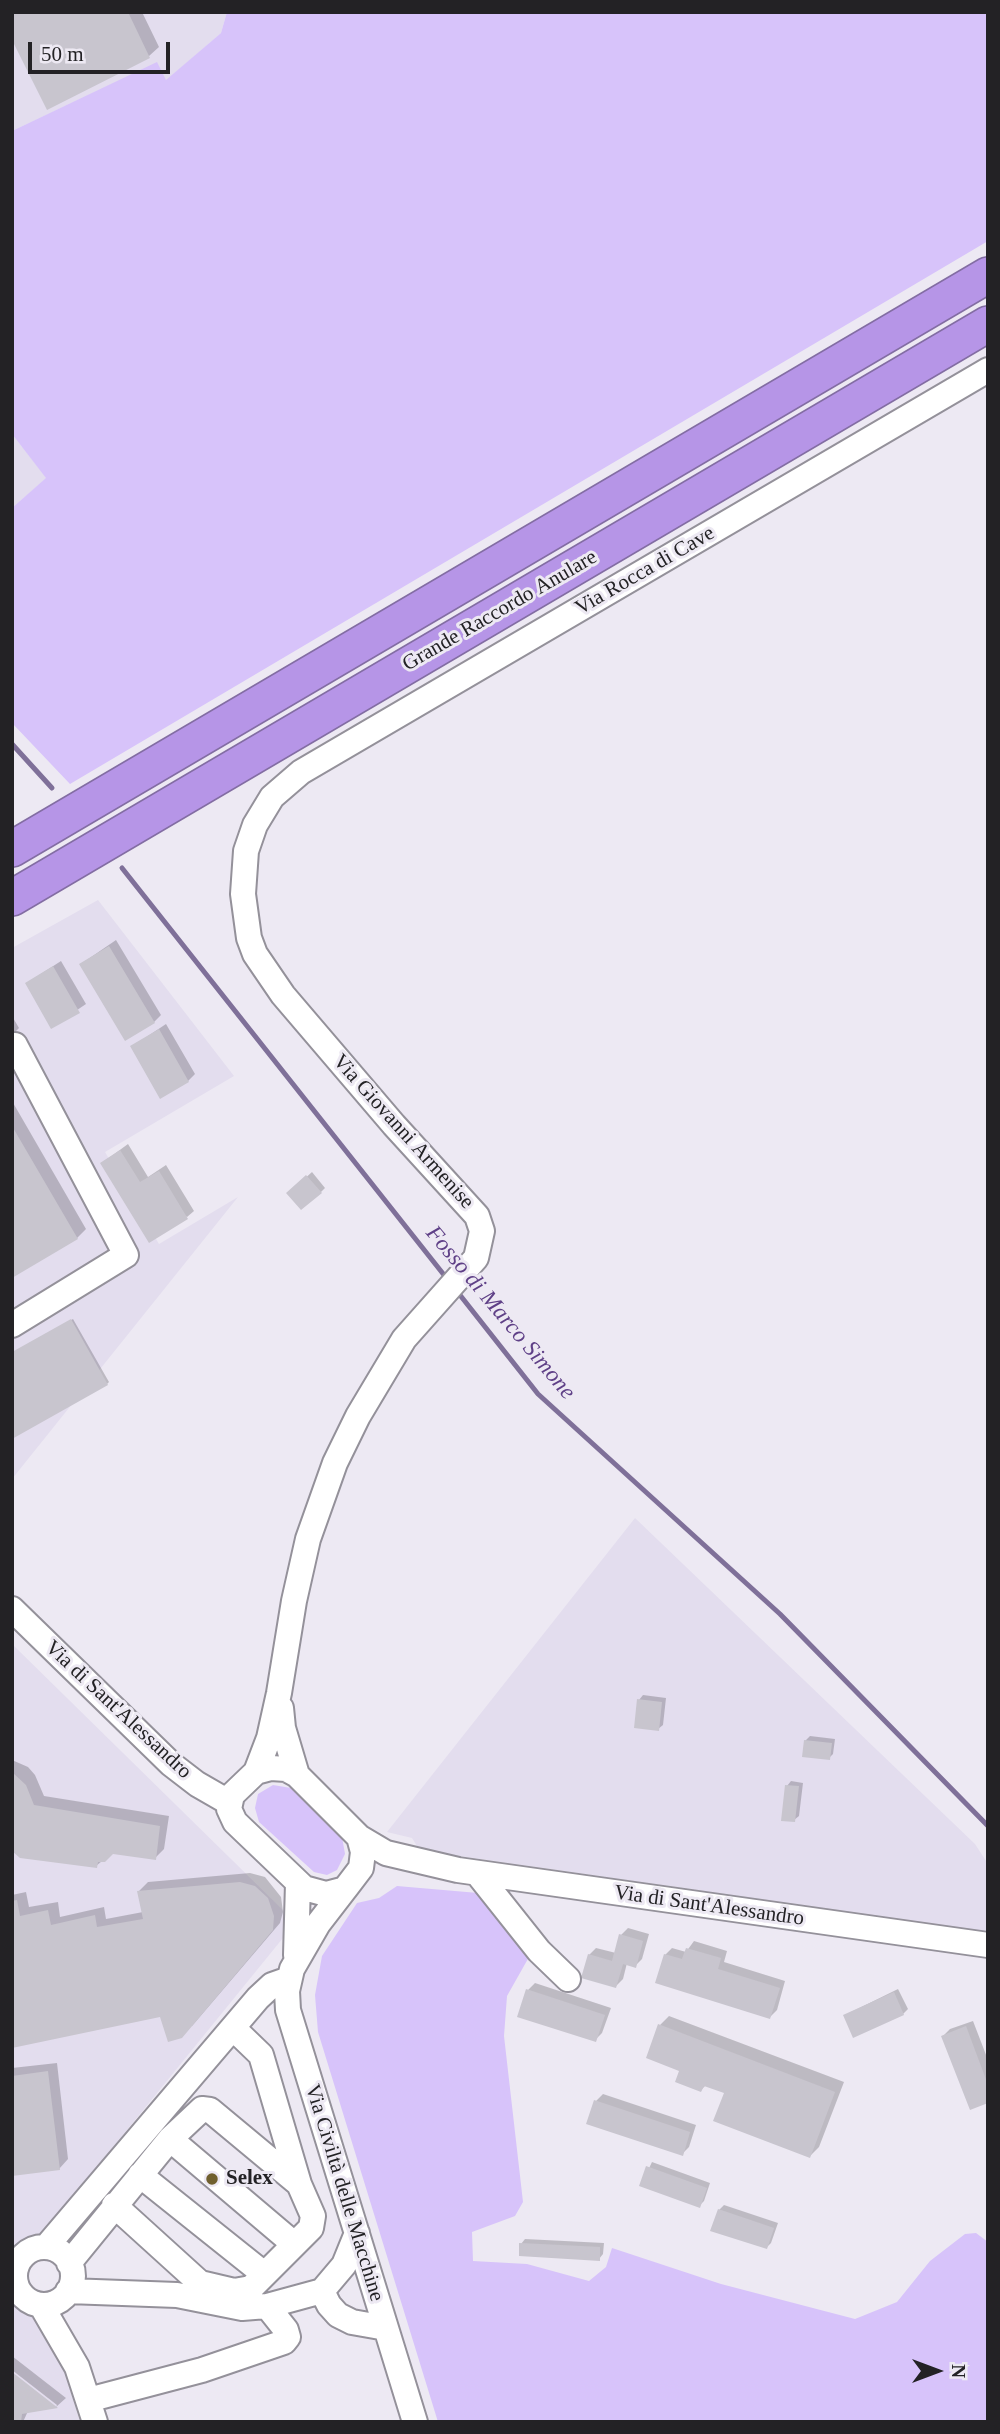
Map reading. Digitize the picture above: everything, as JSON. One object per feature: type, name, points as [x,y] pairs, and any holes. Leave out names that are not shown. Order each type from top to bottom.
[{"type":"highway","name":"Grande Raccordo Anulare","points":[[12,849],[988,275]]},
{"type":"highway","name":"Grande Raccordo Anulare","points":[[12,898],[988,324]]},
{"type":"street","name":"Via Rocca di Cave","points":[[301,772],[988,370]]},
{"type":"street","name":"Via Giovanni Armenise","points":[[256,1772],[269,1738],[293,1601],[308,1539],[335,1463],[390,1361],[413,1327],[468,1267],[482,1243],[482,1226],[477,1216],[394,1125],[283,995],[262,967],[249,938],[243,878],[249,838],[272,797],[301,772]]},
{"type":"street","points":[[12,1047],[15,1045],[126,1255],[12,1325]]},
{"type":"street","name":"Via di Sant'Alessandro","points":[[12,1609],[171,1764],[197,1784],[230,1803]]},
{"type":"street","name":"Via Giovanni Armenise","points":[[279,1693],[283,1728],[297,1774]]},
{"type":"street","points":[[297,1774],[279,1768],[256,1772],[239,1786],[230,1803],[235,1822],[298,1884]]},
{"type":"street","name":"Via di Sant'Alessandro","points":[[297,1774],[359,1837],[386,1853],[431,1865],[988,1945]]},
{"type":"street","points":[[46,2247],[233,2028],[268,1989],[292,1970],[318,1924],[350,1884],[362,1860],[359,1837]]},
{"type":"street","name":"Via di Sant'Alessandro","points":[[298,1884],[321,1894],[400,1868],[431,1865]]},
{"type":"street","points":[[477,1873],[539,1951],[568,1979]]},
{"type":"street","name":"Via Civiltà delle Macchine","points":[[298,1884],[299,1917],[287,2001],[293,2032],[415,2422]]},
{"type":"street","points":[[68,2291],[177,2295],[244,2291],[295,2244],[314,2222],[299,2184],[261,2055],[233,2028]]},
{"type":"street","points":[[69,2263],[170,2139],[202,2109],[210,2110],[299,2184]]},
{"type":"street","points":[[170,2139],[295,2244]]},
{"type":"street","points":[[140,2175],[264,2274]]},
{"type":"street","points":[[114,2205],[200,2292],[242,2308],[267,2306],[322,2291],[344,2265],[357,2233]]},
{"type":"street","points":[[37,2248],[55,2249],[69,2263],[72,2272],[68,2291],[57,2302],[41,2305],[25,2298],[13,2275],[21,2258],[37,2248]]},
{"type":"street","points":[[322,2291],[338,2315],[352,2322],[386,2328]]},
{"type":"street","points":[[41,2305],[77,2367],[91,2411],[284,2342],[288,2337],[286,2330],[267,2306]]},
{"type":"shaded area","points":[[12,12],[227,12],[221,33],[166,81],[157,63],[12,131]]},
{"type":"shaded area","points":[[227,12],[988,12],[988,241],[70,784],[12,723],[12,508],[46,478],[12,434],[12,131],[157,62],[166,80],[221,33]]},
{"type":"shaded area","points":[[12,434],[47,478],[12,508]]},
{"type":"shaded area","points":[[98,900],[234,1076],[105,1152],[159,1244],[238,1197],[12,1479],[12,948]]},
{"type":"shaded area","points":[[635,1518],[975,1844],[988,1864],[988,1932],[452,1855],[422,1854],[412,1838],[387,1832]]},
{"type":"shaded area","points":[[12,1644],[285,1912],[287,1933],[36,2242],[12,2244]]},
{"type":"shaded area","points":[[273,1785],[291,1788],[342,1837],[345,1854],[337,1870],[327,1875],[314,1872],[259,1822],[255,1808],[258,1794]]},
{"type":"shaded area","points":[[397,1886],[478,1893],[529,1957],[507,1996],[504,2036],[523,2202],[515,2216],[472,2232],[473,2261],[527,2264],[589,2281],[606,2267],[612,2248],[721,2284],[855,2319],[897,2302],[930,2261],[965,2234],[976,2233],[988,2242],[988,2422],[438,2422],[318,2032],[315,1995],[322,1956],[357,1903],[379,1898]]},
{"type":"shaded area","points":[[12,2303],[33,2314],[56,2343],[80,2422],[12,2422]]},
{"type":"building","points":[[12,12],[128,12],[150,58],[47,110],[12,40]]},
{"type":"building","points":[[109,946],[155,1023],[125,1041],[79,964]]},
{"type":"building","points":[[53,966],[80,1013],[51,1029],[25,983]]},
{"type":"building","points":[[159,1029],[189,1082],[160,1099],[130,1046]]},
{"type":"building","points":[[12,1126],[78,1239],[12,1278]]},
{"type":"building","points":[[120,1150],[140,1182],[159,1171],[188,1219],[149,1243],[100,1163]]},
{"type":"building","points":[[306,1175],[322,1193],[301,1210],[286,1193]]},
{"type":"building","points":[[71,1319],[108,1385],[12,1439],[12,1352]]},
{"type":"building","points":[[637,1699],[662,1702],[659,1731],[634,1728]]},
{"type":"building","points":[[804,1740],[832,1743],[830,1760],[802,1757]]},
{"type":"building","points":[[12,1772],[26,1785],[34,1805],[160,1826],[156,1860],[113,1854],[105,1862],[98,1862],[97,1868],[20,1858],[12,1851]]},
{"type":"building","points":[[785,1785],[799,1786],[795,1822],[781,1821]]},
{"type":"building","points":[[240,1882],[255,1886],[268,1898],[274,1916],[273,1930],[182,2038],[168,2042],[160,2017],[12,2048],[12,1901],[17,1900],[20,1916],[48,1910],[51,1925],[95,1915],[97,1927],[143,1919],[137,1891]]},
{"type":"building","points":[[619,1934],[643,1941],[636,1968],[623,1964],[616,1988],[581,1978],[588,1954],[612,1961]]},
{"type":"building","points":[[686,1948],[721,1958],[718,1969],[780,1988],[770,2019],[655,1983],[664,1954],[682,1959]]},
{"type":"building","points":[[526,1989],[605,2015],[596,2042],[517,2017]]},
{"type":"building","points":[[894,1992],[904,2015],[853,2038],[843,2015]]},
{"type":"building","points":[[658,2024],[835,2092],[810,2158],[713,2121],[724,2093],[704,2086],[701,2092],[675,2082],[679,2071],[646,2058]]},
{"type":"building","points":[[966,2026],[988,2085],[988,2103],[970,2110],[941,2036]]},
{"type":"building","points":[[48,2071],[60,2170],[12,2176],[12,2076]]},
{"type":"building","points":[[594,2100],[690,2132],[683,2156],[586,2124]]},
{"type":"building","points":[[646,2166],[707,2188],[700,2208],[639,2186]]},
{"type":"building","points":[[718,2209],[774,2228],[767,2249],[710,2231]]},
{"type":"building","points":[[519,2243],[600,2247],[600,2261],[519,2256]]},
{"type":"building","points":[[12,2372],[58,2408],[22,2414],[21,2422],[12,2422]]},
{"type":"waterway","name":"Fosso di Marco Simone","points":[[12,744],[52,788]]},
{"type":"waterway","name":"Fosso di Marco Simone","points":[[122,868],[448,1280]]},
{"type":"waterway","name":"Fosso di Marco Simone","points":[[456,1290],[538,1394],[780,1614],[988,1826]]},
{"type":"place","name":"Selex","points":[[212,2179]]}]
